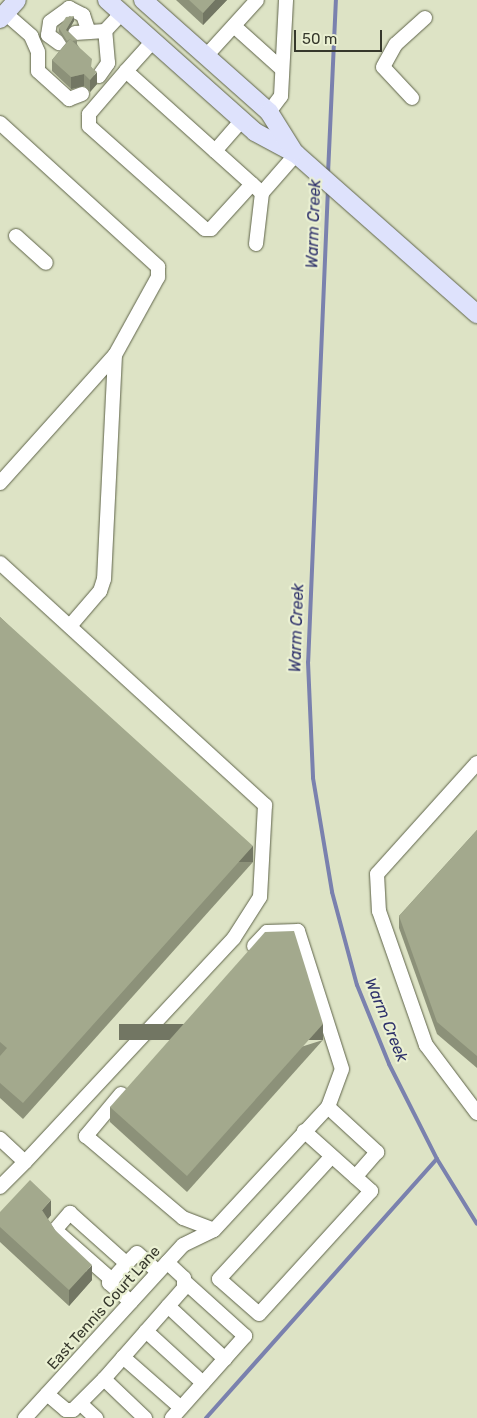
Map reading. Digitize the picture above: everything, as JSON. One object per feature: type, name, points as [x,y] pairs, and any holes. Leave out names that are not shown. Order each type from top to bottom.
[{"type":"main road","points":[[108,0],[242,120],[296,154],[476,312]]},
{"type":"main road","points":[[144,0],[269,112],[296,154]]},
{"type":"main road","points":[[153,41],[177,44],[257,117],[269,112]]},
{"type":"street","points":[[206,56],[257,0]]},
{"type":"street","points":[[269,112],[281,96],[286,0]]},
{"type":"street","points":[[31,36],[56,34],[50,22],[69,8],[83,15],[79,33],[105,31],[122,13]]},
{"type":"street","points":[[7,10],[31,36],[38,52],[38,71],[69,98],[82,94]]},
{"type":"street","points":[[412,98],[383,67],[396,44],[425,18]]},
{"type":"street","points":[[234,26],[282,69]]},
{"type":"street","points":[[99,76],[108,63],[105,31]]},
{"type":"street","points":[[153,41],[89,114],[89,126],[205,229],[211,229],[296,154]]},
{"type":"street","points":[[126,71],[257,188],[256,244]]},
{"type":"street","points":[[215,151],[242,120]]},
{"type":"street","points":[[0,123],[158,267],[158,277],[115,355],[0,484]]},
{"type":"street","points":[[16,236],[46,263]]},
{"type":"street","points":[[70,626],[100,591],[104,579],[115,355]]},
{"type":"street","points":[[0,563],[265,804],[260,897],[234,938],[25,1162],[0,1186]]},
{"type":"street","points":[[477,763],[378,874],[379,911],[426,1045],[477,1113]]},
{"type":"street","points":[[134,1080],[86,1136],[183,1218],[214,1230],[328,1107],[342,1068],[298,931],[267,932],[247,954]]},
{"type":"street","points":[[328,1107],[377,1152],[355,1177]]},
{"type":"street","points":[[304,1131],[371,1191],[259,1314],[219,1279],[331,1157]]},
{"type":"street","points":[[0,1139],[25,1162]]},
{"type":"street","points":[[112,1280],[54,1230],[70,1213],[127,1264]]},
{"type":"street","name":"East Tennis Court Lane","points":[[25,1418],[183,1245],[214,1230]]},
{"type":"street","points":[[123,1357],[176,1413],[245,1336],[185,1282],[137,1253],[109,1283],[131,1302]]},
{"type":"street","points":[[47,1394],[66,1410],[81,1404],[168,1306],[185,1282]]},
{"type":"street","points":[[168,1306],[225,1359]]},
{"type":"street","points":[[146,1331],[203,1383]]},
{"type":"street","points":[[104,1379],[145,1418]]},
{"type":"street","points":[[81,1404],[96,1418]]},
{"type":"building","points":[[189,0],[215,0],[203,13]]},
{"type":"building","points":[[74,16],[66,30],[77,40],[72,41],[70,39],[67,41],[59,28],[66,17]]},
{"type":"building","points":[[70,39],[92,59],[91,67],[97,72],[90,80],[84,74],[71,77],[52,60]]},
{"type":"building","points":[[0,617],[253,846],[23,1103],[0,1083],[0,1056],[7,1048],[0,1042]]},
{"type":"building","points":[[477,830],[477,1056],[437,1022],[399,916]]},
{"type":"building","points":[[294,931],[323,1024],[187,1176],[110,1107],[265,932]]},
{"type":"building","points":[[30,1180],[51,1200],[42,1210],[55,1230],[92,1265],[69,1290],[0,1227],[0,1212]]},
{"type":"waterway","name":"Warm Creek","points":[[328,174],[336,0]]},
{"type":"waterway","name":"Warm Creek","points":[[328,188],[308,662],[313,778],[332,892],[357,985],[389,1064],[437,1159],[477,1224]]},
{"type":"waterway","points":[[206,1418],[437,1159]]},
{"type":"tunnel","points":[[58,26],[75,25]]}]
